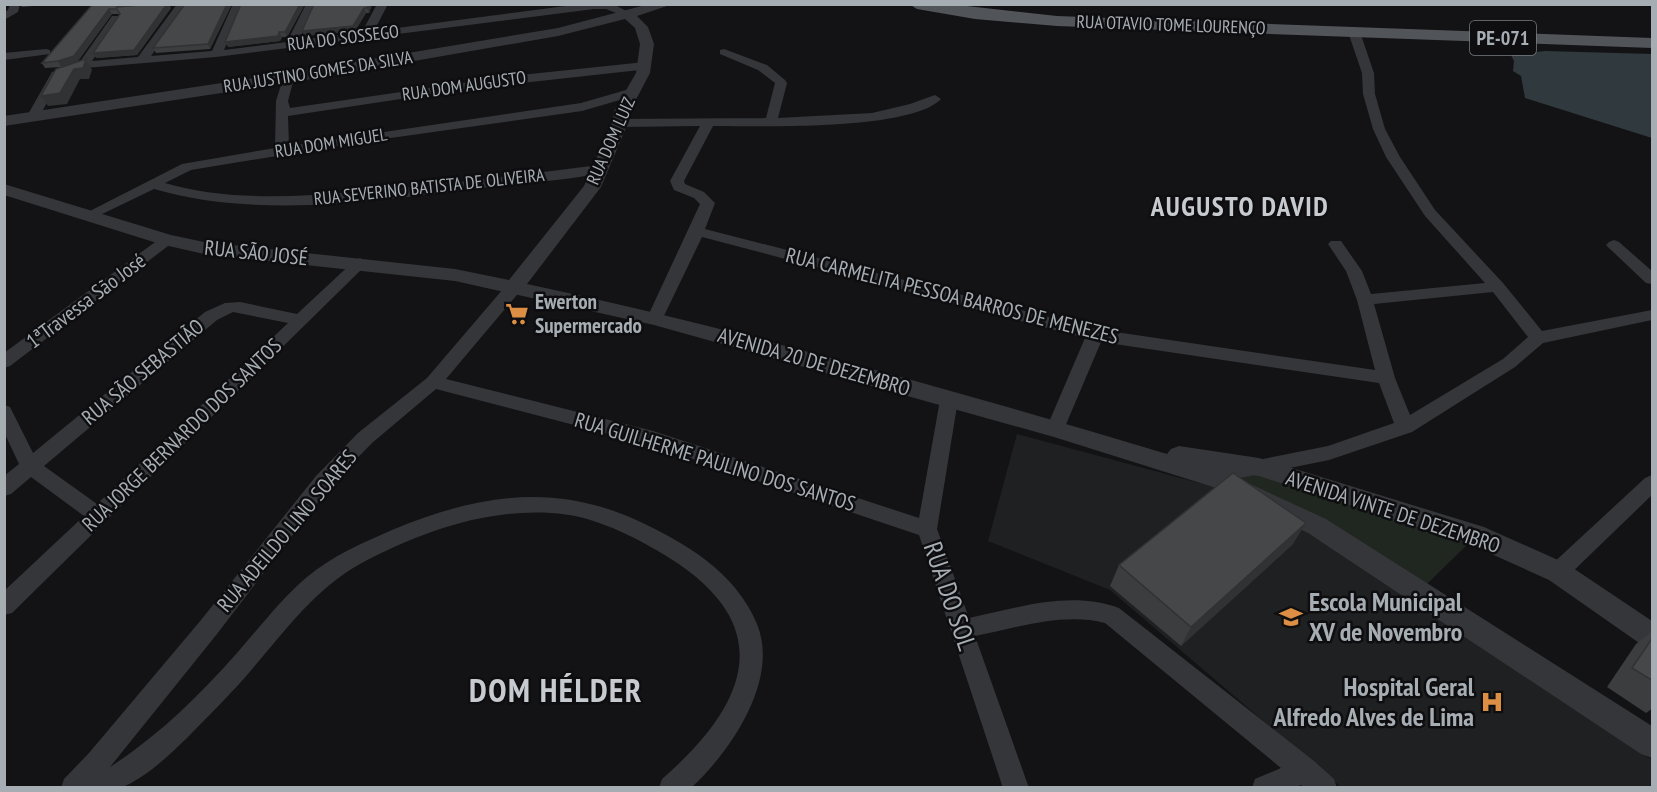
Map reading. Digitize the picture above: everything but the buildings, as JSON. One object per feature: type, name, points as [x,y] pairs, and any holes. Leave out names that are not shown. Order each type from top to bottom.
[{"type":"main road","name":"RUA OTAVIO TOME LOURENÇO","points":[[917,4],[975,14],[1047,20],[1354,32]]},
{"type":"main road","name":"PE-071","points":[[1354,32],[1653,43]]},
{"type":"street","points":[[4,17],[13,12],[15,4]]},
{"type":"street","points":[[142,60],[183,4]]},
{"type":"street","points":[[216,54],[238,4]]},
{"type":"street","points":[[291,44],[312,4]]},
{"type":"street","points":[[366,35],[383,4]]},
{"type":"street","name":"RUA JUSTINO GOMES DA SILVA","points":[[9,120],[288,78],[558,32],[668,4]]},
{"type":"street","name":"RUA DO SOSSEGO","points":[[33,116],[56,75],[83,65],[216,54],[542,9],[601,6],[640,10]]},
{"type":"street","name":"RUA DOM LUIZ","points":[[514,286],[592,187],[645,66],[647,44],[641,27],[640,10]]},
{"type":"street","points":[[83,65],[116,18]]},
{"type":"street","points":[[1354,32],[1368,73],[1369,94],[1379,129],[1393,157],[1430,213],[1497,287],[1538,338]]},
{"type":"street","points":[[4,57],[46,52]]},
{"type":"street","points":[[724,52],[758,65],[782,82],[771,122]]},
{"type":"street","name":"RUA DOM AUGUSTO","points":[[283,110],[289,112],[440,88],[566,72],[645,66]]},
{"type":"street","points":[[282,150],[282,101],[288,78]]},
{"type":"street","name":"RUA DOM MIGUEL","points":[[91,214],[187,167],[282,150],[582,107],[633,92]]},
{"type":"street","name":"RUA DOM MIGUEL","points":[[582,107],[621,117],[709,123],[771,122],[877,118],[899,113],[935,99]]},
{"type":"street","points":[[4,136],[9,120]]},
{"type":"street","points":[[655,318],[708,203],[699,195],[679,187],[677,181],[709,123]]},
{"type":"street","name":"RUA SEVERINO BATISTA DE OLIVEIRA","points":[[153,184],[191,195],[254,200],[303,200],[412,192],[598,169]]},
{"type":"street","name":"RUA SÃO JOSÉ","points":[[4,189],[91,214],[167,240],[204,248],[360,263],[455,275],[514,286]]},
{"type":"street","name":"RUA CARMELITA PESSOA BARROS DE MENEZES","points":[[697,231],[1095,335],[1386,378]]},
{"type":"street","name":"1ªTravessa São José","points":[[4,362],[167,240]]},
{"type":"street","points":[[1336,244],[1354,271],[1365,300],[1386,378],[1405,427]]},
{"type":"street","points":[[1614,245],[1653,279]]},
{"type":"street","name":"RUA JORGE BERNARDO DOS SANTOS","points":[[4,606],[360,263]]},
{"type":"street","name":"AVENIDA 20 DE DEZEMBRO","points":[[514,286],[655,318],[1112,445]]},
{"type":"street","name":"RUA ADEILDO LINO SOARES","points":[[73,788],[98,762],[187,654],[323,481],[365,438],[433,382],[514,286]]},
{"type":"street","points":[[1365,300],[1497,287]]},
{"type":"street","name":"RUA SÃO SEBASTIÃO","points":[[4,488],[211,316],[231,308],[240,308],[301,320]]},
{"type":"street","points":[[1221,480],[1234,471],[1329,453],[1405,427],[1509,363],[1538,338],[1653,315]]},
{"type":"street","points":[[1055,429],[1095,335]]},
{"type":"street","name":"RUA GUILHERME PAULINO DOS SANTOS","points":[[433,382],[654,438],[927,529]]},
{"type":"street","name":"RUA DO SOL","points":[[949,400],[927,529],[1016,788]]},
{"type":"street","points":[[4,412],[30,466],[99,516]]},
{"type":"street","points":[[1112,445],[1221,480],[1317,526],[1653,743]]},
{"type":"street","name":"AVENIDA VINTE DE DEZEMBRO","points":[[1112,445],[1259,467],[1475,535],[1558,572],[1653,636]]},
{"type":"street","points":[[1558,572],[1653,483]]},
{"type":"street","points":[[100,788],[164,743],[235,672],[280,617],[329,572],[438,521],[473,510],[536,506],[563,506],[619,522],[686,557],[706,572],[740,609],[750,633],[751,655],[745,695],[721,738],[701,763],[671,788]]},
{"type":"street","points":[[961,628],[1059,611],[1100,610],[1119,621],[1305,770],[1324,788]]},
{"type":"street","points":[[1264,788],[1305,770]]},
{"type":"shaded area","points":[[1545,51],[1652,54],[1652,138],[1525,98],[1521,76],[1513,71],[1514,61],[1511,55]]},
{"type":"shaded area","name":"Escola Municipal XV de Novembro","points":[[1017,434],[1218,488],[1286,519],[1483,644],[1652,760],[1652,787],[1341,787],[1110,590],[988,541]]},
{"type":"shaded area","points":[[1256,474],[1469,543],[1427,584],[1244,482],[1242,478],[1242,475]]},
{"type":"place","name":"Ewerton Supermercado","points":[[517,314]]},
{"type":"place","name":"Escola Municipal XV de Novembro","points":[[1291,617]]},
{"type":"place","name":"Hospital Geral Alfredo Alves de Lima","points":[[1492,702]]},
{"type":"district","name":"AUGUSTO DAVID","points":[[1240,207]]},
{"type":"district","name":"DOM HÉLDER","points":[[556,690]]}]
